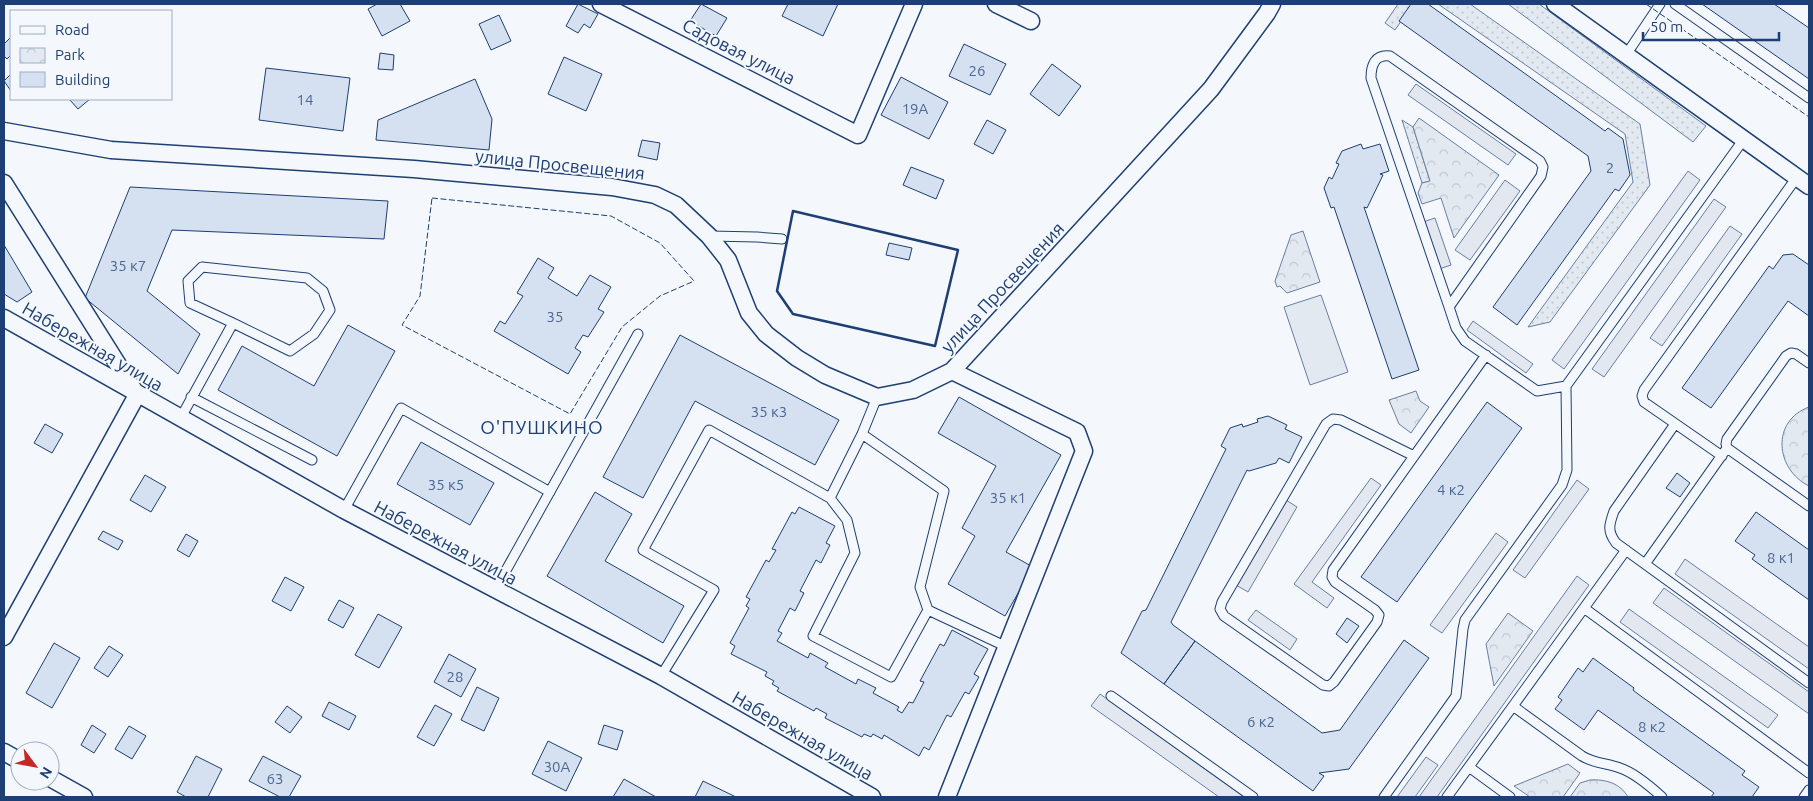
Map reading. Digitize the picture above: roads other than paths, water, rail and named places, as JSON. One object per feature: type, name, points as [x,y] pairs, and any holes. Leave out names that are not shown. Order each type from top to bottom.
[{"type":"street","name":"Садовая улица","points":[[601,4],[858,135],[914,4]]},
{"type":"street","points":[[996,4],[1031,21]]},
{"type":"street","name":"улица Просвещения","points":[[4,131],[111,150],[414,169],[612,188],[655,195],[676,205],[709,236],[728,260],[749,313],[766,334],[797,358],[825,375],[878,397],[913,390],[952,371],[1212,89],[1272,4]]},
{"type":"street","points":[[1555,4],[1803,181]]},
{"type":"street","points":[[4,183],[137,395],[4,636]]},
{"type":"street","name":"Набережная улица","points":[[4,318],[137,395],[344,510],[661,676],[872,797]]},
{"type":"street","points":[[947,797],[1084,451],[1077,432],[952,371]]},
{"type":"street","points":[[60,784],[84,797]]},
{"type":"lane","points":[[1626,55],[1660,4]]},
{"type":"lane","points":[[1674,4],[1809,98]]},
{"type":"lane","points":[[1449,307],[1542,176],[1543,168],[1540,161],[1390,56],[1383,55],[1374,62],[1371,69],[1371,78],[1449,307],[1460,335],[1465,341],[1537,391],[1566,386]]},
{"type":"lane","points":[[1384,797],[1456,696],[1465,620],[1562,485],[1567,470],[1566,386],[1744,139]]},
{"type":"lane","points":[[1803,181],[1644,390],[1642,396],[1644,402],[1676,424],[1725,452],[1809,506]]},
{"type":"lane","points":[[709,236],[782,239]]},
{"type":"lane","points":[[202,267],[307,278],[323,291],[330,310],[314,334],[290,351],[234,323],[190,303],[188,280],[202,267]]},
{"type":"lane","points":[[180,418],[234,323]]},
{"type":"lane","points":[[495,590],[638,334]]},
{"type":"lane","points":[[1645,564],[1725,452],[1727,439],[1786,356],[1791,353],[1796,354],[1809,363]]},
{"type":"lane","points":[[1414,456],[1341,420],[1333,420],[1326,424],[1222,602],[1220,609],[1224,616],[1323,685],[1329,686],[1334,682],[1378,622],[1379,615],[1376,610],[1335,582],[1332,577],[1333,570],[1486,356]]},
{"type":"lane","points":[[191,397],[312,460]]},
{"type":"lane","points":[[830,498],[878,397]]},
{"type":"lane","points":[[344,510],[401,408],[550,492]]},
{"type":"lane","points":[[1676,424],[1614,511],[1609,524],[1610,536],[1616,543],[1809,684]]},
{"type":"lane","points":[[661,676],[714,590],[643,550],[709,430],[830,498],[847,520],[855,553],[812,636],[891,677],[928,610]]},
{"type":"lane","points":[[862,434],[944,491],[920,587],[928,610],[1007,647]]},
{"type":"lane","points":[[1447,797],[1626,550]]},
{"type":"lane","points":[[1584,608],[1809,773]]},
{"type":"lane","points":[[1111,696],[1253,797]]},
{"type":"lane","points":[[1513,706],[1582,756],[1591,761],[1615,766],[1627,771],[1662,797]]},
{"type":"lane","points":[[1468,767],[1510,797]]},
{"type":"lane","points":[[1804,797],[1809,790]]},
{"type":"district","name":"О'ПУШКИНО","points":[[542,427]]}]
